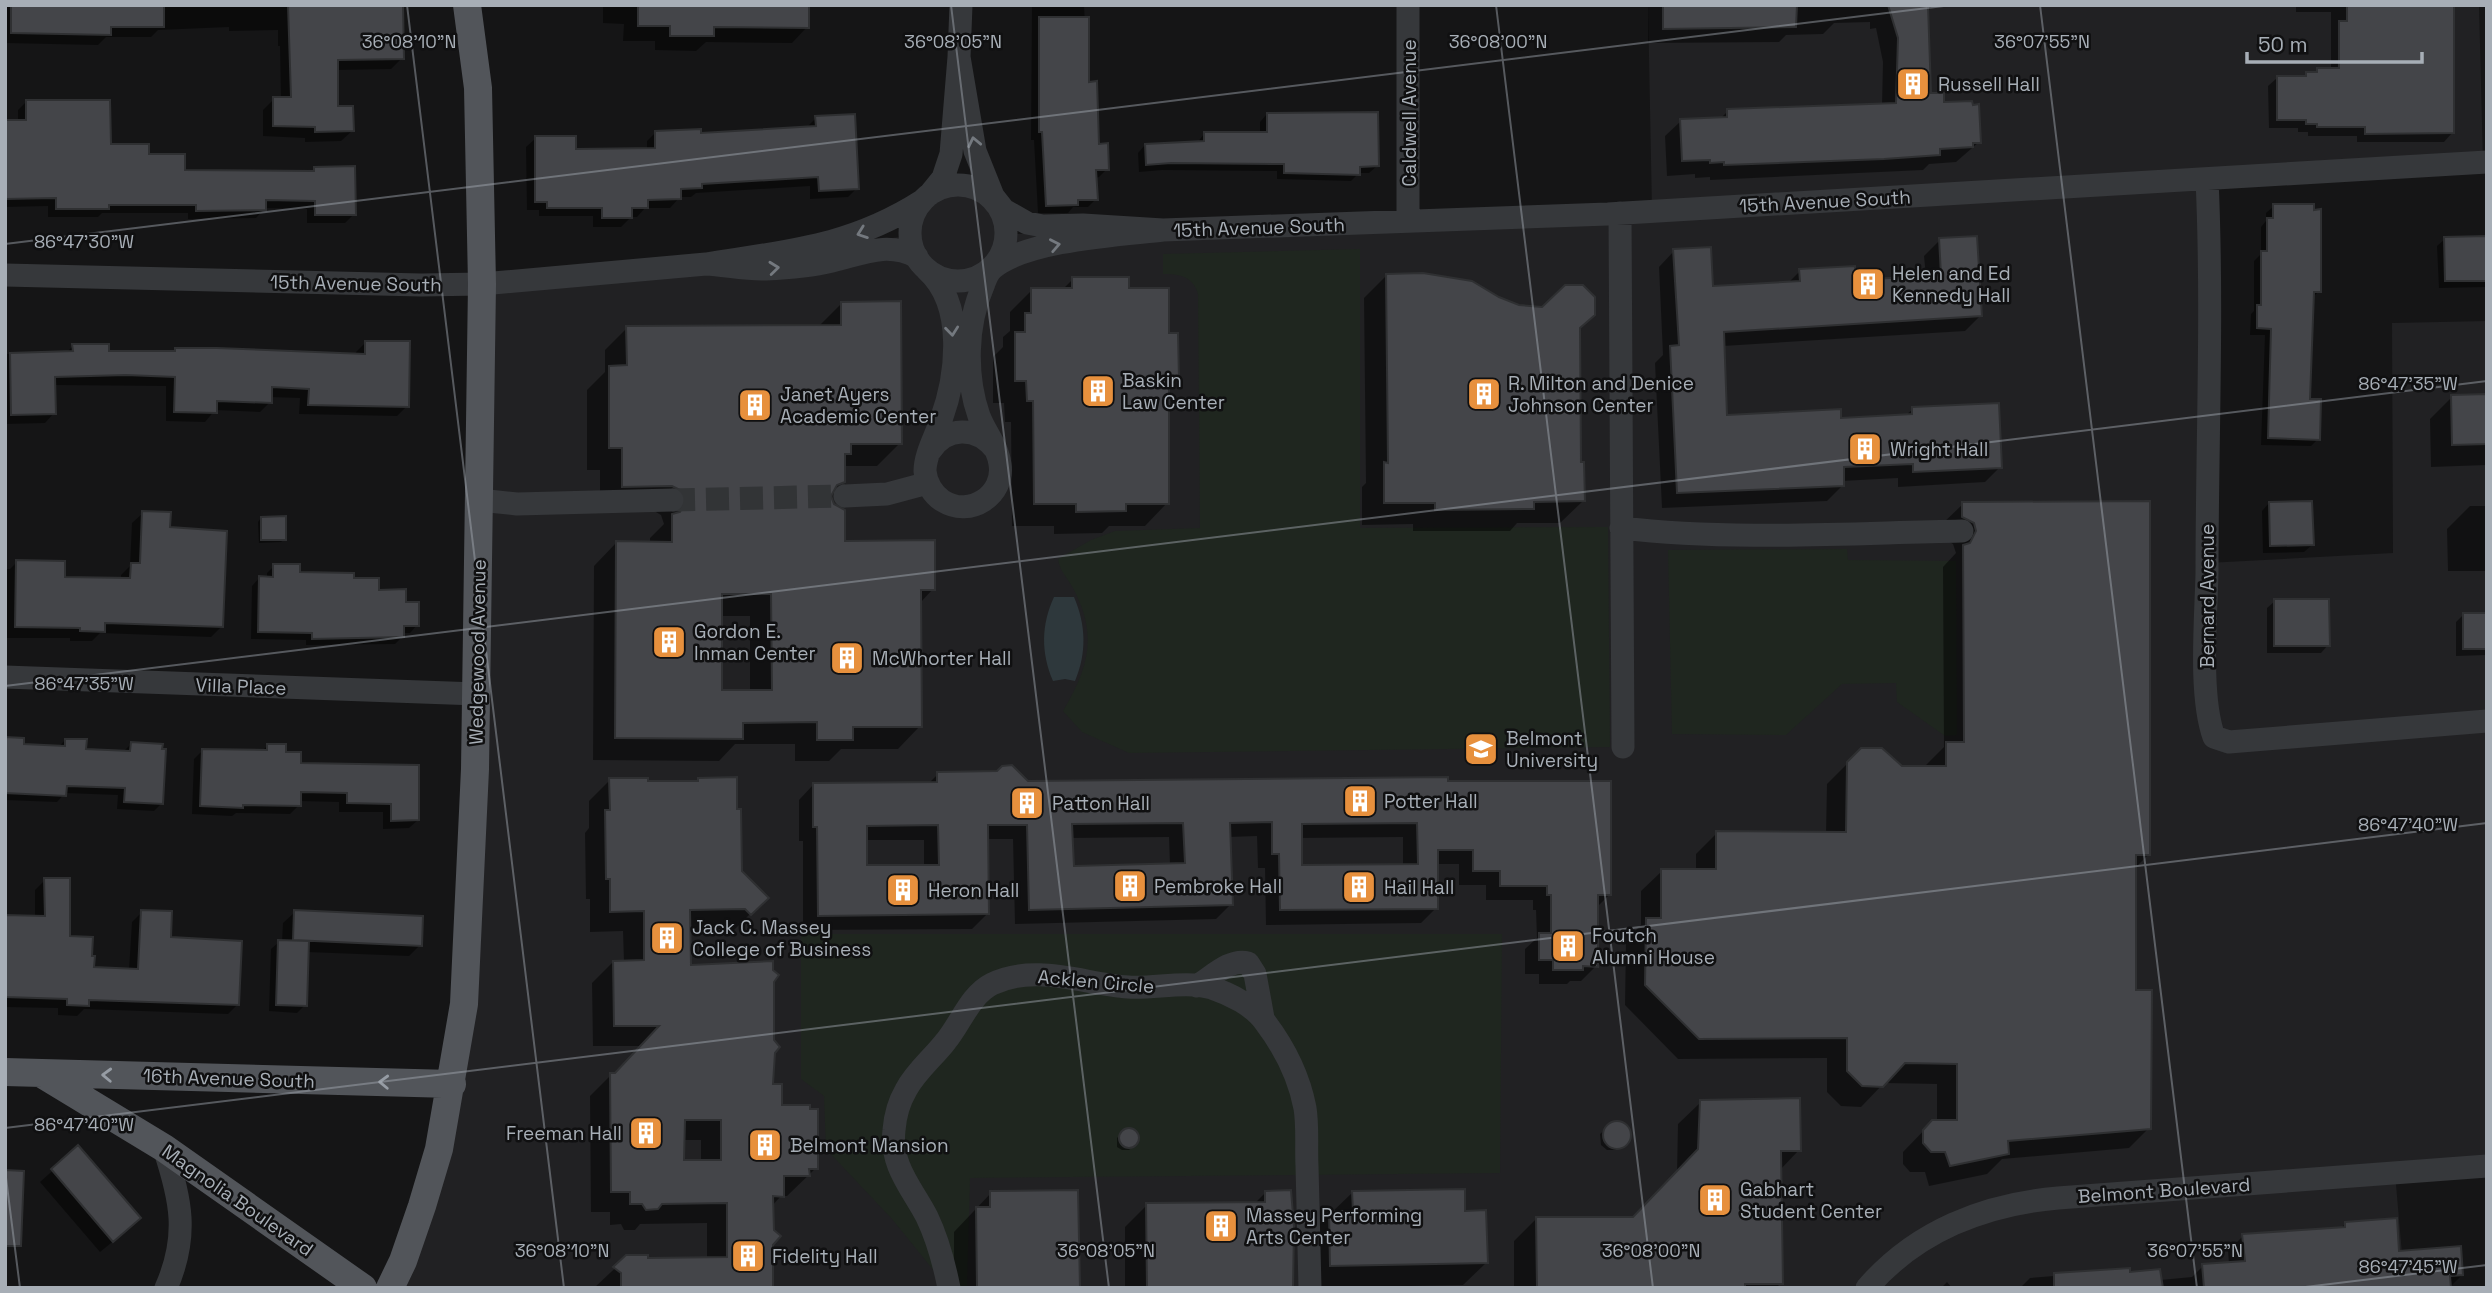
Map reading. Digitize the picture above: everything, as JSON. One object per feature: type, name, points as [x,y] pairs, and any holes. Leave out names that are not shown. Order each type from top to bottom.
[{"type":"main road","name":"Wedgewood Avenue","points":[[390,1288],[422,1206],[439,1149],[464,1004],[477,694],[482,284],[478,88],[467,5]]},
{"type":"main road","name":"16th Avenue South","points":[[5,1072],[452,1084]]},
{"type":"main road","name":"Magnolia Boulevard","points":[[40,1073],[164,1148],[363,1288]]},
{"type":"street","points":[[960,57],[975,151],[1006,223],[1006,241],[1001,255],[991,269],[972,313],[971,366],[979,415],[998,454],[999,480],[988,498],[965,507],[952,506],[941,500],[928,483],[925,471],[950,393],[953,341],[950,313],[943,290],[912,245],[911,226],[916,210],[943,178],[951,154],[960,57],[961,5]]},
{"type":"street","name":"Caldwell Avenue","points":[[1408,5],[1409,221]]},
{"type":"street","name":"15th Avenue South","points":[[991,269],[1008,259],[1040,248],[1163,230],[1620,213],[2487,162]]},
{"type":"street","name":"Bernard Avenue","points":[[2207,179],[2211,269],[2206,655],[2209,724],[2214,737],[2229,741],[2487,721]]},
{"type":"street","points":[[926,197],[948,186],[968,186],[982,191],[998,205]]},
{"type":"street","name":"15th Avenue South","points":[[5,275],[408,285],[482,284],[706,264],[806,248],[841,240],[881,225],[926,197]]},
{"type":"street","name":"15th Avenue South","points":[[998,205],[1017,219],[1035,225],[1163,230]]},
{"type":"street","points":[[1620,213],[1623,747]]},
{"type":"street","name":"15th Avenue South","points":[[706,264],[764,269],[831,261],[886,248],[907,252],[922,263]]},
{"type":"street","points":[[922,263],[935,275],[954,281],[970,280],[991,269]]},
{"type":"street","points":[[928,456],[937,441],[965,431],[983,437],[998,454]]},
{"type":"street","points":[[845,496],[887,494],[928,483]]},
{"type":"street","points":[[479,500],[517,504],[672,500]]},
{"type":"street","points":[[1622,528],[1668,533],[1731,534],[1962,531]]},
{"type":"street","name":"Villa Place","points":[[5,677],[477,694]]},
{"type":"street","points":[[1197,986],[1228,966],[1239,962],[1248,963],[1255,972],[1263,1018]]},
{"type":"street","name":"Acklen Circle","points":[[949,1288],[943,1257],[936,1239],[894,1153],[894,1127],[901,1100],[913,1079],[952,1034],[977,996],[995,983],[1033,975],[1069,977],[1126,987],[1197,986],[1223,993],[1263,1018],[1297,1078],[1305,1111],[1310,1288]]},
{"type":"street","points":[[164,1148],[177,1186],[181,1224],[176,1258],[166,1288]]},
{"type":"street","name":"Belmont Boulevard","points":[[1867,1288],[1890,1265],[1925,1239],[1964,1217],[2009,1203],[2487,1166]]},
{"type":"shaded area","name":"Belmont University","points":[[1648,5],[2479,5],[2483,162],[2207,179],[2207,563],[2393,553],[2392,323],[2487,321],[2487,1166],[2395,1173],[2405,1288],[395,1288],[464,1004],[482,284],[910,236],[912,220],[944,187],[958,185],[982,191],[998,205],[1007,234],[1652,211]]},
{"type":"shaded area","points":[[1360,249],[1360,528],[1608,527],[1610,747],[1129,753],[1082,732],[1063,711],[1084,665],[1088,636],[1086,621],[1058,559],[1091,540],[1115,531],[1200,528],[1198,294],[1193,283],[1185,277],[1163,274],[1163,254]]},
{"type":"shaded area","points":[[1847,549],[1848,560],[1956,561],[1957,735],[1945,736],[1897,702],[1896,683],[1842,684],[1786,735],[1672,734],[1668,550]]},
{"type":"shaded area","points":[[1054,597],[1074,597],[1081,618],[1083,650],[1075,681],[1053,681],[1046,660],[1045,629]]},
{"type":"shaded area","points":[[801,934],[1502,934],[1500,1173],[970,1178],[967,1288],[948,1288],[892,1219],[826,1149],[824,1096],[801,1079]]},
{"type":"building","points":[[11,5],[164,5],[164,27],[111,27],[111,35],[11,33]]},
{"type":"building","points":[[288,5],[403,5],[404,59],[338,60],[338,106],[353,106],[354,131],[315,132],[315,127],[273,126],[273,97],[291,97]]},
{"type":"building","points":[[638,5],[809,5],[809,28],[714,27],[714,36],[670,36],[670,26],[638,26]]},
{"type":"building","points":[[1663,5],[1797,5],[1796,27],[1663,29]]},
{"type":"building","name":"Russell Hall","points":[[1888,5],[1928,5],[1931,93],[1944,93],[1944,102],[1972,101],[1973,105],[1979,104],[1981,143],[1973,143],[1973,147],[1940,149],[1940,155],[1884,159],[1724,165],[1724,162],[1710,163],[1710,160],[1682,161],[1680,119],[1727,117],[1727,109],[1896,103],[1898,38]]},
{"type":"building","points":[[2347,5],[2454,5],[2454,133],[2365,134],[2365,127],[2317,127],[2317,124],[2306,124],[2306,120],[2277,120],[2277,76],[2306,76],[2306,72],[2317,72],[2317,68],[2339,68],[2339,21],[2347,21]]},
{"type":"building","points":[[1039,17],[1089,17],[1089,82],[1097,81],[1099,144],[1108,143],[1109,170],[1096,170],[1098,200],[1078,200],[1078,205],[1046,206],[1042,132],[1039,132]]},
{"type":"building","points":[[26,100],[110,100],[111,144],[149,144],[149,154],[185,154],[185,170],[314,171],[314,167],[355,166],[356,215],[315,215],[315,201],[266,200],[266,210],[196,211],[196,205],[109,205],[109,209],[56,209],[56,198],[5,199],[5,120],[26,120]]},
{"type":"building","points":[[1378,112],[1379,166],[1360,167],[1360,175],[1284,173],[1284,164],[1146,165],[1145,144],[1204,141],[1204,132],[1267,132],[1267,113]]},
{"type":"building","points":[[855,114],[859,189],[819,191],[818,177],[702,184],[702,188],[681,189],[681,199],[648,200],[648,208],[632,208],[632,218],[602,218],[602,208],[547,208],[547,202],[535,202],[535,136],[576,136],[576,149],[655,148],[655,131],[701,129],[701,133],[816,126],[815,116]]},
{"type":"building","points":[[2273,204],[2314,204],[2314,210],[2321,209],[2321,292],[2314,292],[2310,399],[2321,399],[2320,440],[2268,438],[2271,329],[2257,328],[2257,305],[2261,305],[2261,251],[2267,251],[2267,218],[2273,218]]},
{"type":"building","points":[[1977,236],[1982,316],[1724,332],[1727,415],[1841,409],[1841,418],[1912,414],[1912,407],[1999,403],[2002,468],[1913,472],[1913,464],[1844,467],[1844,486],[1677,493],[1670,346],[1679,345],[1673,249],[1711,247],[1713,286],[1800,281],[1799,269],[1855,266],[1856,280],[1941,275],[1939,238]]},
{"type":"building","points":[[2487,236],[2487,281],[2445,281],[2444,237]]},
{"type":"building","name":"R. Milton and Denice Johnson Center","points":[[1423,273],[1472,281],[1519,305],[1542,307],[1565,285],[1583,285],[1595,297],[1595,315],[1580,328],[1581,462],[1584,462],[1585,501],[1534,502],[1534,509],[1435,510],[1435,503],[1384,503],[1384,462],[1388,463],[1386,274]]},
{"type":"building","name":"Baskin Law Center","points":[[1072,277],[1129,277],[1129,288],[1169,288],[1169,333],[1178,333],[1179,379],[1169,379],[1169,504],[1126,504],[1126,511],[1076,512],[1076,504],[1034,504],[1033,401],[1027,401],[1026,381],[1015,381],[1015,332],[1025,332],[1025,313],[1031,313],[1031,288],[1072,288]]},
{"type":"building","points":[[901,301],[902,444],[851,444],[851,454],[845,454],[845,482],[837,485],[831,496],[834,504],[845,510],[845,541],[935,540],[935,590],[921,590],[922,727],[853,727],[853,740],[817,740],[817,722],[743,723],[743,739],[615,738],[616,541],[672,542],[672,514],[680,512],[686,500],[684,492],[672,486],[622,487],[622,448],[609,448],[609,366],[627,365],[626,326],[841,325],[841,302]],"holes":[[[722,594],[771,594],[772,690],[722,690]]]},
{"type":"building","points":[[365,341],[410,341],[409,407],[308,405],[309,389],[272,387],[272,403],[217,401],[217,413],[174,412],[175,377],[126,375],[55,377],[56,414],[11,415],[10,353],[73,351],[72,344],[109,344],[109,351],[217,348],[365,354]]},
{"type":"building","points":[[2487,394],[2487,444],[2452,445],[2451,395]]},
{"type":"building","points":[[2150,501],[2150,855],[2136,855],[2136,990],[2152,990],[2151,1129],[2008,1141],[2009,1154],[1950,1166],[1945,1152],[1931,1152],[1923,1143],[1923,1130],[1932,1120],[1957,1120],[1957,1064],[1905,1063],[1883,1087],[1862,1086],[1847,1071],[1847,1038],[1699,1039],[1645,985],[1646,918],[1661,918],[1661,869],[1716,869],[1716,831],[1846,832],[1847,762],[1861,748],[1882,748],[1902,766],[1946,766],[1946,742],[1964,742],[1963,545],[1970,543],[1976,531],[1974,523],[1962,517],[1962,502]]},
{"type":"building","points":[[2312,501],[2314,545],[2270,546],[2269,502]]},
{"type":"building","points":[[142,511],[171,512],[170,527],[227,531],[223,627],[105,623],[105,632],[80,631],[80,628],[15,627],[16,560],[65,561],[65,577],[130,578],[131,563],[140,563]]},
{"type":"building","points":[[286,516],[286,540],[261,540],[261,517]]},
{"type":"building","points":[[273,564],[300,564],[300,572],[354,573],[354,578],[379,578],[379,590],[406,589],[406,602],[419,602],[419,626],[404,626],[404,637],[312,639],[312,633],[258,632],[259,576],[273,577]]},
{"type":"building","points":[[2274,599],[2329,599],[2330,646],[2274,646]]},
{"type":"building","points":[[2463,613],[2487,613],[2487,649],[2463,649]]},
{"type":"building","points":[[5,737],[24,738],[24,744],[65,746],[65,739],[87,739],[86,749],[130,751],[131,742],[163,744],[162,749],[166,749],[163,804],[124,802],[125,788],[67,786],[66,796],[5,793]]},
{"type":"building","points":[[267,744],[286,744],[286,752],[301,752],[301,763],[419,765],[419,820],[391,821],[391,804],[347,803],[347,793],[301,792],[301,806],[200,806],[202,749],[267,750]]},
{"type":"building","points":[[1012,765],[1028,781],[1448,777],[1448,781],[1611,781],[1611,895],[1598,895],[1598,967],[1553,970],[1553,960],[1539,960],[1539,933],[1551,933],[1551,895],[1547,895],[1547,886],[1500,886],[1500,871],[1473,871],[1473,850],[1438,850],[1438,909],[1280,910],[1279,854],[1272,854],[1272,822],[1230,823],[1233,905],[1029,910],[1027,825],[988,825],[989,914],[818,916],[817,827],[813,827],[813,783],[937,782],[937,772],[997,771],[1002,766]],"holes":[[[1183,823],[1185,863],[1074,866],[1072,824]],[[1417,823],[1418,864],[1302,865],[1302,824]],[[938,825],[939,865],[867,865],[867,826]]]},
{"type":"building","points":[[737,777],[737,809],[741,809],[742,871],[769,898],[751,915],[745,909],[690,910],[691,965],[773,961],[773,970],[779,975],[774,982],[774,1040],[780,1047],[775,1053],[773,1084],[782,1084],[782,1105],[810,1105],[810,1109],[818,1109],[818,1169],[809,1169],[810,1176],[784,1176],[784,1197],[773,1196],[774,1230],[781,1236],[773,1245],[773,1288],[621,1288],[621,1273],[613,1267],[626,1255],[648,1255],[648,1258],[727,1257],[727,1203],[662,1204],[658,1209],[646,1210],[642,1204],[630,1204],[630,1192],[611,1192],[610,1073],[615,1073],[659,1026],[614,1026],[613,961],[644,960],[644,911],[610,912],[610,879],[606,879],[605,810],[610,810],[609,778],[698,781],[698,778]],"holes":[[[685,1120],[721,1120],[721,1160],[684,1160]]]},
{"type":"building","points":[[44,878],[70,878],[70,936],[93,937],[94,967],[138,969],[141,910],[172,911],[171,937],[242,941],[239,1005],[89,1000],[89,1006],[67,1005],[67,999],[5,997],[5,915],[45,916]]},
{"type":"building","points":[[294,910],[423,916],[422,946],[293,940]]},
{"type":"building","points":[[278,940],[309,941],[307,1006],[276,1005]]},
{"type":"building","name":"Gabhart Student Center","points":[[1800,1098],[1801,1151],[1781,1151],[1783,1284],[1745,1284],[1745,1288],[1537,1288],[1536,1217],[1633,1217],[1698,1149],[1700,1100]]},
{"type":"building","points":[[1617,1121],[1627,1125],[1631,1135],[1627,1145],[1617,1149],[1607,1145],[1603,1135],[1607,1125]]},
{"type":"building","points":[[1125,1128],[1133,1128],[1139,1138],[1133,1148],[1125,1148],[1119,1142],[1119,1134]]},
{"type":"building","points":[[78,1145],[141,1218],[113,1242],[51,1169]]},
{"type":"building","points":[[5,1170],[24,1171],[21,1246],[5,1246]]},
{"type":"building","points":[[1465,1189],[1465,1211],[1486,1210],[1488,1263],[1330,1266],[1329,1211],[1353,1211],[1352,1191]]},
{"type":"building","points":[[1078,1190],[1080,1288],[977,1288],[976,1207],[990,1207],[990,1191]]},
{"type":"building","name":"Massey Performing Arts Center","points":[[1291,1190],[1294,1227],[1293,1288],[1147,1288],[1146,1203],[1265,1202],[1265,1191]]},
{"type":"building","points":[[2397,1218],[2399,1251],[2461,1246],[2463,1275],[2450,1276],[2451,1288],[2204,1288],[2202,1264],[2245,1261],[2242,1234],[2345,1227],[2345,1222]]},
{"type":"building","points":[[2130,1268],[2130,1272],[2160,1269],[2163,1288],[2054,1288],[2054,1273]]},
{"type":"tunnel","points":[[672,500],[845,496]]},
{"type":"place","name":"Russell Hall","points":[[1913,84]]},
{"type":"place","name":"Helen and Ed Kennedy Hall","points":[[1868,284]]},
{"type":"place","name":"Baskin Law Center","points":[[1098,391]]},
{"type":"place","name":"R. Milton and Denice Johnson Center","points":[[1484,394]]},
{"type":"place","name":"Janet Ayers Academic Center","points":[[755,405]]},
{"type":"place","name":"Wright Hall","points":[[1865,449]]},
{"type":"place","name":"Gordon E. Inman Center","points":[[669,642]]},
{"type":"place","name":"McWhorter Hall","points":[[847,658]]},
{"type":"place","name":"Belmont University","points":[[1481,749]]},
{"type":"place","name":"Potter Hall","points":[[1360,801]]},
{"type":"place","name":"Patton Hall","points":[[1027,803]]},
{"type":"place","name":"Pembroke Hall","points":[[1130,886]]},
{"type":"place","name":"Hail Hall","points":[[1359,887]]},
{"type":"place","name":"Heron Hall","points":[[903,890]]},
{"type":"place","name":"Jack C. Massey College of Business","points":[[667,938]]},
{"type":"place","name":"Foutch Alumni House","points":[[1568,946]]},
{"type":"place","name":"Freeman Hall","points":[[646,1133]]},
{"type":"place","name":"Belmont Mansion","points":[[765,1145]]},
{"type":"place","name":"Gabhart Student Center","points":[[1715,1200]]},
{"type":"place","name":"Massey Performing Arts Center","points":[[1221,1226]]},
{"type":"place","name":"Fidelity Hall","points":[[748,1256]]}]
